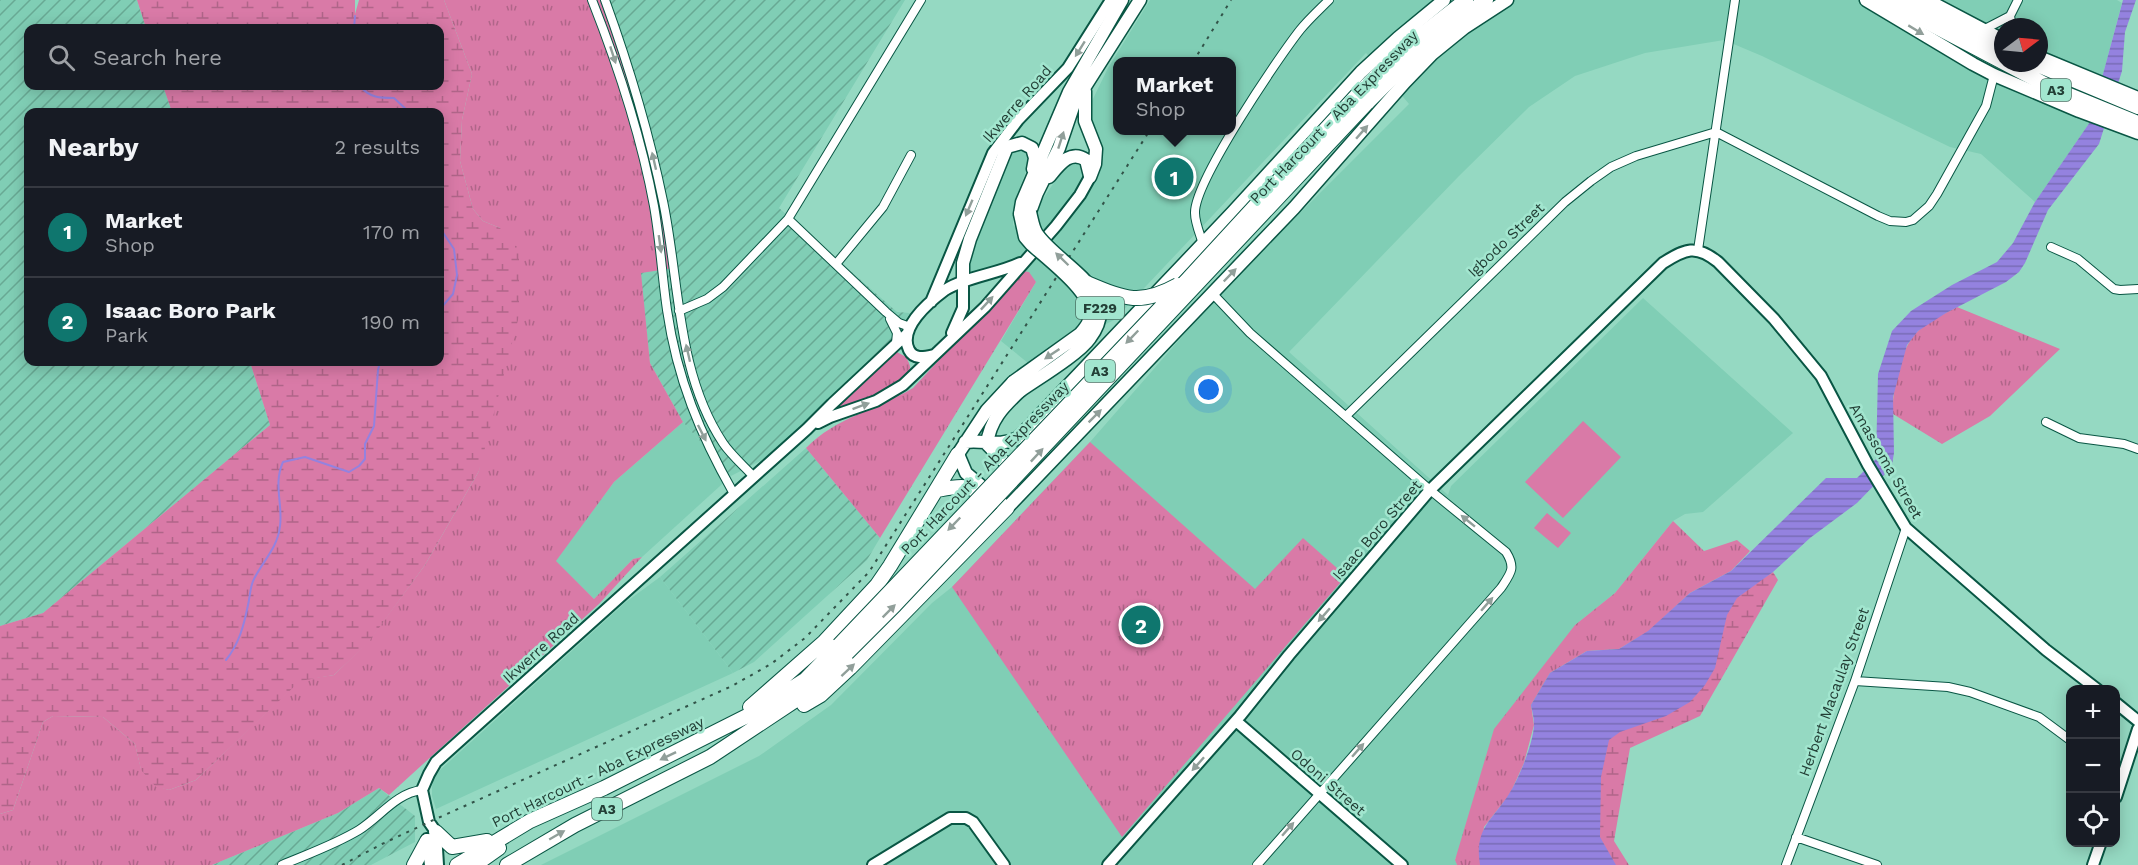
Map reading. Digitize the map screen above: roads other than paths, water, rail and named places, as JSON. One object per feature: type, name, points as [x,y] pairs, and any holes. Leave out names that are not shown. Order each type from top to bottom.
[{"type":"highway","name":"Port Harcourt - Aba Expressway","points":[[457,865],[530,821],[604,788],[778,698],[843,649],[912,588],[1363,99],[1404,48],[1466,0]]},
{"type":"highway","name":"Port Harcourt - Aba Expressway","points":[[507,865],[575,825],[710,757],[811,690],[843,649],[1187,280],[1363,99],[1425,45],[1486,0]]},
{"type":"highway","name":"A3","points":[[1885,0],[1994,45]]},
{"type":"highway","name":"A3","points":[[1907,0],[1980,40],[2052,88],[2138,123]]},
{"type":"highway","name":"A3","points":[[2048,68],[2136,100]]},
{"type":"highway","points":[[1087,283],[1112,294],[1144,299],[1158,295],[1187,280]]},
{"type":"highway","points":[[720,730],[825,642],[877,585],[962,448]]},
{"type":"highway","points":[[937,490],[961,486],[979,492],[994,514],[995,522]]},
{"type":"highway","points":[[710,757],[786,717],[821,695],[1007,508]]},
{"type":"highway","points":[[475,865],[504,845],[530,821]]},
{"type":"highway","points":[[414,865],[431,832],[452,847],[469,846],[503,837]]},
{"type":"main road","points":[[1025,213],[1069,92],[1122,0]]},
{"type":"main road","points":[[1034,187],[1059,148],[1074,104],[1140,0]]},
{"type":"main road","points":[[987,444],[1004,443],[1017,438],[1203,244],[1361,72],[1444,0]]},
{"type":"main road","points":[[1024,488],[1020,478],[987,444],[978,440],[962,448],[966,473],[1007,508],[1294,208],[1432,54],[1464,28],[1507,0]]},
{"type":"main road","points":[[1867,0],[1995,75],[2138,133]]},
{"type":"main road","points":[[1927,0],[1980,40],[1994,40]]},
{"type":"main road","points":[[2048,61],[2136,100]]},
{"type":"main road","points":[[1086,84],[1083,112],[1088,133],[1096,149],[1095,164],[1090,177]]},
{"type":"main road","points":[[963,281],[963,263],[970,239],[1007,147],[1022,143],[1032,148],[1035,158],[1034,187]]},
{"type":"main road","points":[[1034,187],[1065,159],[1074,155],[1086,160],[1090,177]]},
{"type":"main road","name":"F229","points":[[987,444],[992,423],[1016,387],[1090,339],[1098,322],[1100,307],[1087,283],[1038,236],[1025,213]]},
{"type":"main road","name":"F229","points":[[962,448],[987,410],[1088,325],[1090,314],[1088,302],[1082,292],[1025,237],[1025,213]]},
{"type":"main road","points":[[1184,264],[1212,293]]},
{"type":"street","points":[[592,0],[612,52],[636,130],[653,204],[667,312],[681,378],[698,426],[734,494]]},
{"type":"street","points":[[605,0],[623,48],[646,127],[661,192],[687,353],[700,399],[724,444],[754,477]]},
{"type":"street","points":[[679,311],[707,299],[723,287],[788,219],[921,0]]},
{"type":"street","name":"Ikwerre Road","points":[[931,302],[993,153],[1018,120],[1068,68],[1111,0]]},
{"type":"street","points":[[1236,128],[1286,49],[1300,30],[1329,0]]},
{"type":"street","points":[[1698,250],[1735,0]]},
{"type":"street","points":[[1980,40],[2010,16],[2018,0]]},
{"type":"street","points":[[1716,132],[1878,216],[1906,222],[1920,214],[1937,194],[1986,106],[1995,75]]},
{"type":"street","name":"Igbodo Street","points":[[1346,416],[1565,202],[1591,181],[1611,167],[1636,156],[1716,132]]},
{"type":"street","points":[[1203,244],[1195,212],[1198,194],[1232,135]]},
{"type":"street","points":[[836,264],[883,207],[911,156]]},
{"type":"street","name":"Ikwerre Road","points":[[807,429],[830,417],[891,394],[903,385],[985,307],[1056,226],[1080,195],[1090,177]]},
{"type":"street","points":[[788,219],[908,331],[906,342],[911,354],[924,357],[934,355]]},
{"type":"street","points":[[2051,247],[2078,259],[2114,289],[2138,289]]},
{"type":"street","name":"Amassoma Street","points":[[1698,250],[1709,254],[1718,262],[1804,353],[1821,376],[1868,465],[1906,528],[2046,650],[2092,685]]},
{"type":"street","name":"Isaac Boro Street","points":[[1108,865],[1236,721],[1289,655],[1430,490],[1663,263],[1685,251],[1698,250]]},
{"type":"street","name":"Ikwerre Road","points":[[422,790],[436,762],[807,429],[895,346],[931,302],[947,289],[963,281],[1003,271],[1023,262]]},
{"type":"street","points":[[948,341],[963,308],[963,281]]},
{"type":"street","points":[[1212,293],[1250,333],[1430,490],[1506,552],[1512,562],[1511,573],[1502,588],[1257,865]]},
{"type":"street","points":[[886,312],[897,333],[895,346]]},
{"type":"street","points":[[2046,422],[2079,438],[2124,444],[2138,449]]},
{"type":"street","name":"Herbert Macaulay Street","points":[[1786,865],[1855,681],[1906,528]]},
{"type":"street","points":[[1855,681],[1948,687],[1970,692],[2038,717],[2069,739]]},
{"type":"street","points":[[2120,707],[2138,721]]},
{"type":"street","name":"Odoni Street","points":[[1236,721],[1402,865]]},
{"type":"street","points":[[2120,776],[2136,741],[2138,729]]},
{"type":"street","points":[[2127,763],[2138,759]]},
{"type":"street","points":[[282,865],[358,831],[398,799],[414,791],[422,790],[438,865]]},
{"type":"street","points":[[873,865],[950,818],[959,817],[973,822],[1004,865]]},
{"type":"street","points":[[430,865],[431,832]]},
{"type":"street","points":[[1796,837],[1877,865]]},
{"type":"street","points":[[2093,865],[2100,847]]},
{"type":"waterway","points":[[354,24],[355,16]]},
{"type":"waterway","points":[[365,90],[376,97],[394,98],[405,108]]},
{"type":"waterway","points":[[444,234],[454,249],[457,275],[453,294],[444,304]]},
{"type":"waterway","points":[[226,660],[240,634],[253,582],[279,534],[281,518],[278,486],[283,462],[305,457],[349,472],[359,466],[365,459],[365,444],[374,426],[379,366]]},
{"type":"railway","points":[[1196,57],[1231,0]]},
{"type":"railway","points":[[342,865],[429,822],[732,686],[771,664],[805,638],[869,572],[1147,135]]},
{"type":"place","name":"Market","points":[[1174,177]]},
{"type":"place","name":"Isaac Boro Park","points":[[1141,625]]}]
